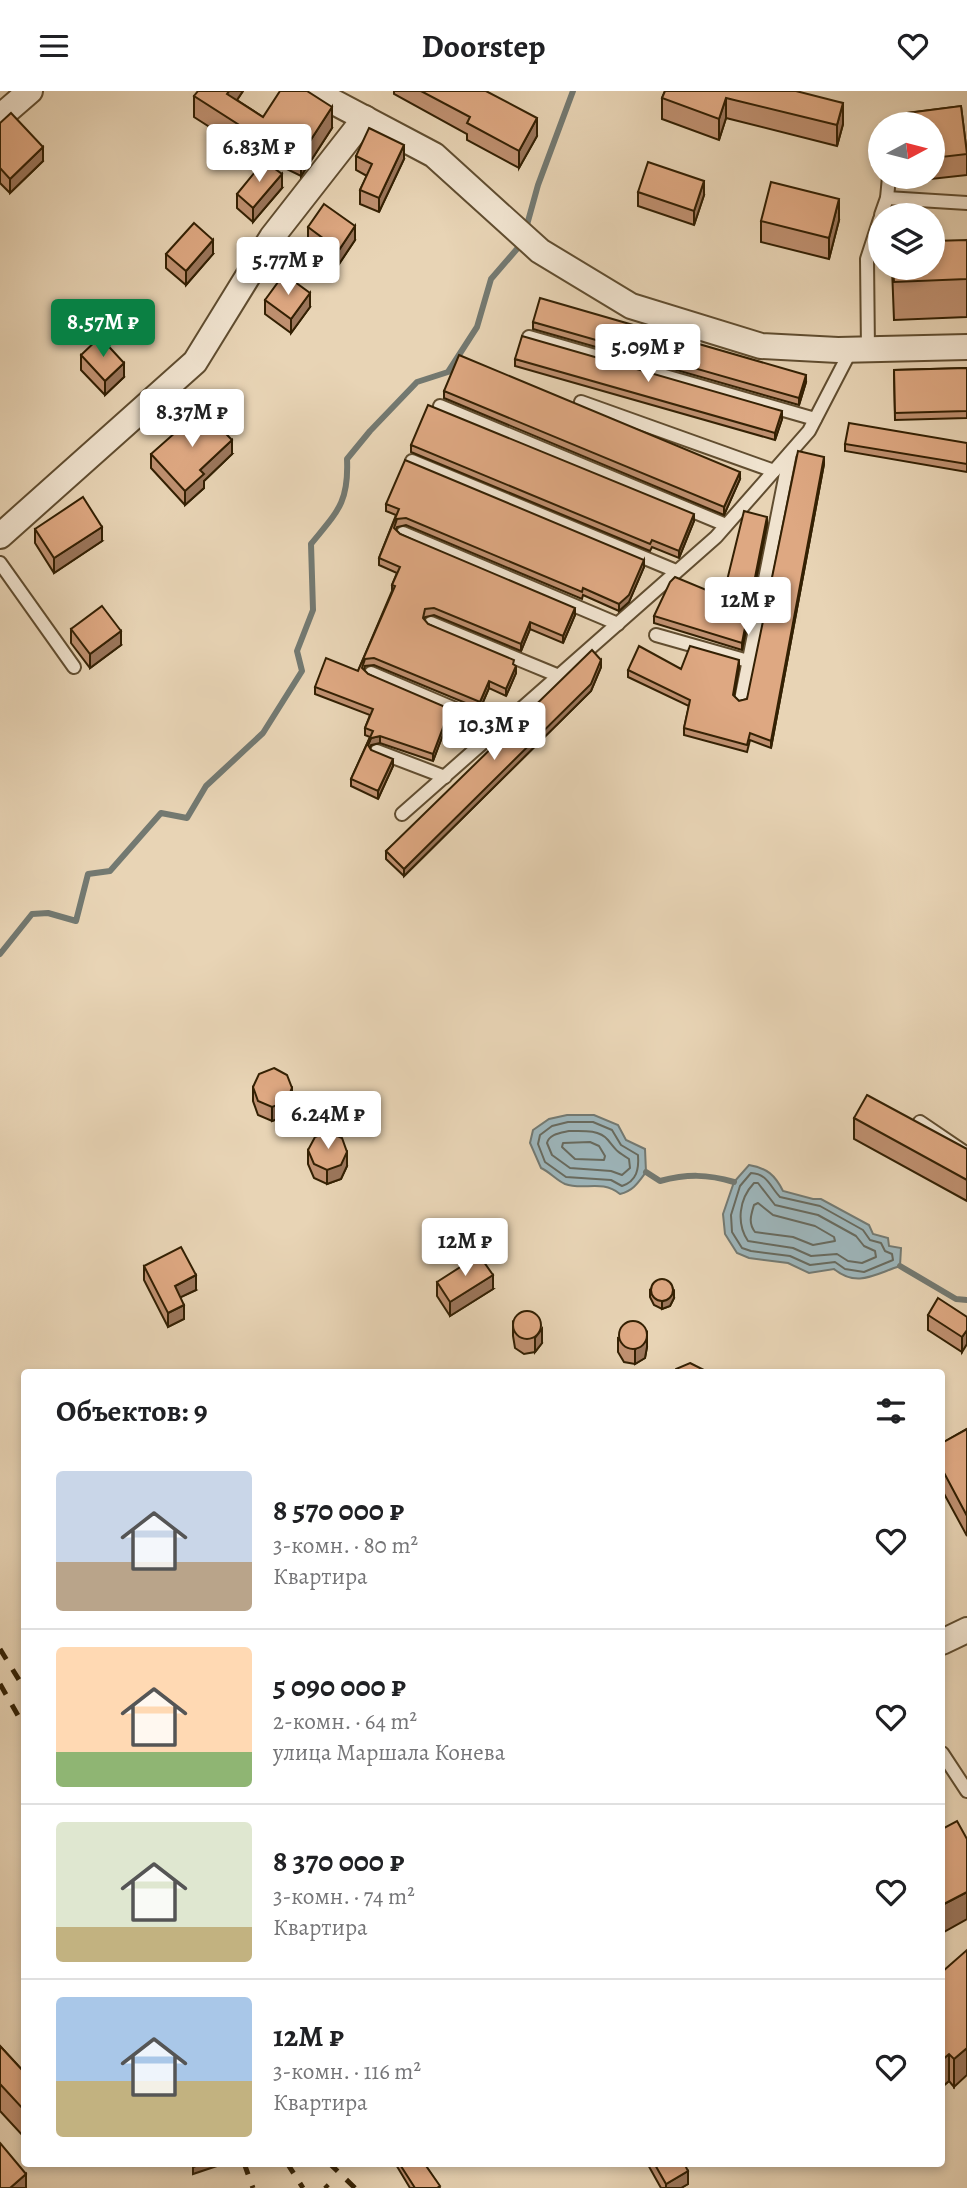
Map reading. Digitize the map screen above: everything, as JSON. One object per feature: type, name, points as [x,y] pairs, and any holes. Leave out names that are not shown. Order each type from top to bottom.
[{"type":"street","points":[[0,117],[30,91]]},
{"type":"street","points":[[313,91],[435,155],[540,251],[631,306],[761,346],[860,350],[967,348]]},
{"type":"street","points":[[0,536],[195,362],[272,237],[365,118]]},
{"type":"street","points":[[945,1641],[967,1630]]},
{"type":"lane","points":[[885,203],[888,189]]},
{"type":"lane","points":[[887,198],[967,203]]},
{"type":"lane","points":[[402,814],[726,525],[790,453],[809,431],[860,350],[871,280]]},
{"type":"lane","points":[[529,337],[815,419]]},
{"type":"lane","points":[[581,403],[774,471]]},
{"type":"lane","points":[[440,407],[726,525]]},
{"type":"lane","points":[[741,699],[790,453]]},
{"type":"lane","points":[[412,461],[676,571]]},
{"type":"lane","points":[[403,533],[618,624]]},
{"type":"lane","points":[[0,563],[74,667]]},
{"type":"lane","points":[[431,622],[559,676]]},
{"type":"lane","points":[[656,635],[748,661]]},
{"type":"lane","points":[[371,673],[500,728]]},
{"type":"lane","points":[[377,751],[445,777]]},
{"type":"lane","points":[[920,1122],[967,1154]]},
{"type":"lane","points":[[945,1758],[967,1791]]},
{"type":"water","points":[[567,1115],[594,1115],[618,1125],[626,1140],[645,1149],[646,1172],[635,1186],[620,1194],[606,1187],[572,1186],[541,1168],[530,1143],[533,1130],[549,1119]]},
{"type":"water","points":[[749,1165],[770,1173],[783,1191],[821,1199],[869,1225],[873,1234],[888,1238],[889,1246],[901,1248],[900,1266],[858,1279],[842,1275],[834,1269],[809,1273],[788,1263],[749,1258],[737,1253],[725,1234],[723,1214],[734,1182]]},
{"type":"building","points":[[198,91],[229,91],[227,94],[263,117],[280,91],[307,91],[332,107],[301,155],[256,133],[255,135],[194,96]]},
{"type":"building","points":[[421,91],[486,91],[537,118],[519,151],[467,123],[470,117]]},
{"type":"building","points":[[665,91],[796,91],[843,103],[837,125],[726,98],[719,119],[662,98]]},
{"type":"building","points":[[961,106],[967,154],[945,157],[945,112],[915,112]]},
{"type":"building","points":[[11,113],[43,147],[10,179],[0,168],[0,123]]},
{"type":"building","points":[[369,128],[404,145],[379,198],[360,190],[372,164],[356,156]]},
{"type":"building","points":[[264,161],[282,174],[253,208],[237,194]]},
{"type":"building","points":[[648,162],[704,181],[694,211],[638,192]]},
{"type":"building","points":[[771,182],[839,199],[829,238],[761,221]]},
{"type":"building","points":[[324,204],[355,226],[339,250],[308,227]]},
{"type":"building","points":[[194,223],[213,240],[186,271],[166,254]]},
{"type":"building","points":[[967,240],[967,279],[945,280],[945,241]]},
{"type":"building","points":[[284,274],[310,293],[291,319],[265,300]]},
{"type":"building","points":[[894,280],[943,280],[894,282]]},
{"type":"building","points":[[540,298],[806,375],[799,398],[533,322]]},
{"type":"building","points":[[522,336],[782,411],[775,433],[515,359]]},
{"type":"building","points":[[100,337],[124,363],[105,381],[81,355]]},
{"type":"building","points":[[459,355],[740,472],[724,507],[444,391]]},
{"type":"building","points":[[967,368],[967,411],[895,413],[894,370]]},
{"type":"building","points":[[428,405],[694,514],[679,551],[652,540],[650,544],[411,445]]},
{"type":"building","points":[[202,409],[232,440],[200,470],[204,474],[185,491],[151,454]]},
{"type":"building","points":[[849,423],[967,443],[967,464],[845,444]]},
{"type":"building","points":[[798,451],[824,457],[771,741],[750,733],[747,745],[684,728],[690,700],[628,670],[639,646],[681,669],[690,646],[739,660],[733,695],[739,701],[747,699]]},
{"type":"building","points":[[405,460],[644,560],[629,595],[619,604],[583,588],[582,592],[406,518],[397,519],[394,528],[400,534],[575,608],[563,636],[530,622],[521,644],[434,608],[425,609],[423,618],[428,624],[514,660],[513,664],[516,666],[506,689],[489,681],[480,702],[374,658],[365,659],[362,668],[368,674],[450,709],[433,754],[380,736],[371,738],[368,745],[371,750],[393,759],[378,791],[351,779],[373,731],[365,728],[373,709],[315,687],[326,658],[358,671],[395,586],[392,585],[400,567],[379,558],[399,509],[386,504]]},
{"type":"building","points":[[83,497],[102,527],[54,558],[35,529]]},
{"type":"building","points":[[744,511],[767,517],[742,643],[654,616],[675,577],[723,597]]},
{"type":"building","points":[[102,606],[121,631],[90,654],[71,629]]},
{"type":"building","points":[[592,650],[601,660],[591,684],[404,869],[386,851]]},
{"type":"building","points":[[274,1068],[287,1075],[292,1088],[286,1102],[272,1107],[258,1101],[253,1087],[259,1074]]},
{"type":"building","points":[[867,1095],[967,1149],[967,1180],[854,1118]]},
{"type":"building","points":[[328,1132],[342,1138],[347,1152],[341,1165],[327,1170],[314,1164],[308,1150],[315,1137]]},
{"type":"building","points":[[181,1247],[196,1275],[175,1286],[184,1305],[168,1313],[144,1266]]},
{"type":"building","points":[[479,1255],[493,1275],[450,1302],[437,1282]]},
{"type":"building","points":[[662,1279],[670,1282],[673,1290],[670,1298],[662,1301],[654,1298],[651,1290],[654,1282]]},
{"type":"building","points":[[938,1298],[967,1317],[967,1330],[962,1337],[928,1315]]},
{"type":"building","points":[[527,1311],[537,1315],[541,1325],[537,1335],[527,1339],[517,1335],[513,1325],[517,1315]]},
{"type":"building","points":[[633,1321],[643,1325],[647,1335],[643,1345],[633,1349],[623,1345],[619,1335],[623,1325]]},
{"type":"building","points":[[690,1363],[702,1369],[676,1369]]},
{"type":"building","points":[[967,1429],[967,1516],[945,1475],[945,1441]]},
{"type":"building","points":[[957,1821],[967,1839],[967,1892],[945,1903],[945,1827]]},
{"type":"building","points":[[967,1950],[967,2048],[954,2059],[949,2054],[945,2057],[945,1969]]},
{"type":"building","points":[[0,2046],[21,2069],[21,2107],[0,2084]]},
{"type":"building","points":[[0,2143],[26,2174],[10,2188],[0,2188]]},
{"type":"building","points":[[402,2167],[427,2167],[440,2186],[437,2188],[415,2188]]},
{"type":"building","points":[[656,2167],[686,2167],[688,2171],[666,2184]]},
{"type":"waterway","points":[[525,232],[538,185],[573,91]]},
{"type":"waterway","points":[[0,954],[32,914],[48,913],[76,921],[88,874],[110,871],[161,813],[187,818],[206,786],[263,733],[302,671],[297,651],[313,610],[311,544],[340,506],[346,486],[347,459],[417,382],[448,372],[477,327],[491,279],[523,242]]},
{"type":"waterway","points":[[646,1172],[660,1181],[697,1176],[734,1182]]},
{"type":"waterway","points":[[900,1266],[956,1299],[967,1300]]},
{"type":"railway","points":[[0,1649],[21,1683]]},
{"type":"railway","points":[[0,1684],[21,1721]]},
{"type":"railway","points":[[245,2167],[253,2188]]},
{"type":"railway","points":[[290,2167],[303,2188]]},
{"type":"railway","points":[[333,2167],[355,2188]]},
{"type":"railway","points":[[325,2185],[328,2188]]}]
